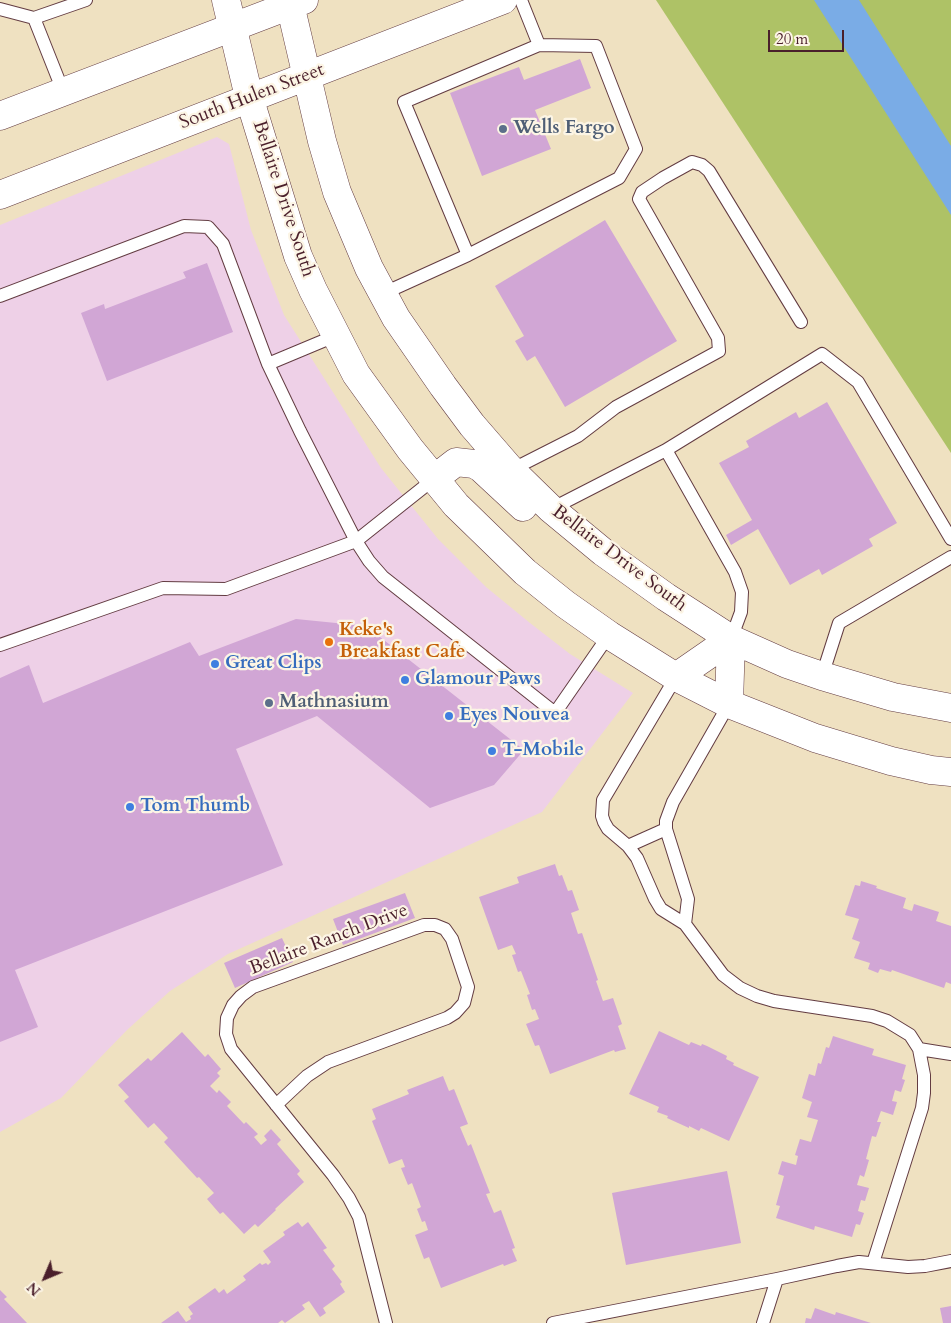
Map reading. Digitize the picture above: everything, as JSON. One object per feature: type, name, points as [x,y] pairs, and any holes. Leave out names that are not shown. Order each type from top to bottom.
[{"type":"main road","name":"Bellaire Drive South","points":[[226,0],[249,97],[298,256],[335,336],[356,374],[385,416],[456,505],[525,572],[565,604],[608,635],[676,677],[729,704],[815,738],[891,761],[931,770],[951,772]]},
{"type":"main road","name":"South Hulen Street","points":[[0,194],[503,0]]},
{"type":"main road","name":"Bellaire Drive South","points":[[295,2],[307,76],[322,141],[337,192],[353,232],[382,294],[443,386],[472,425],[511,470],[584,538],[636,576],[731,639],[822,676],[893,697],[951,708]]},
{"type":"main road","points":[[0,116],[295,2]]},
{"type":"main road","points":[[434,479],[456,462],[474,464],[481,468],[533,517],[576,552],[608,568],[636,576]]},
{"type":"main road","points":[[676,677],[731,639]]},
{"type":"main road","points":[[729,704],[731,639]]},
{"type":"lane","points":[[0,9],[34,18],[86,0]]},
{"type":"lane","points":[[521,0],[538,45]]},
{"type":"lane","points":[[34,18],[63,91]]},
{"type":"lane","points":[[382,294],[468,255],[619,178],[636,149],[596,46],[538,45],[404,102],[468,255]]},
{"type":"lane","points":[[511,470],[578,436],[616,407],[719,351],[718,338],[639,199],[642,192],[692,162],[702,165],[709,171],[801,322]]},
{"type":"lane","points":[[0,296],[184,226],[208,227],[223,244],[268,364],[300,431],[356,541],[382,577],[555,713],[608,635]]},
{"type":"lane","points":[[268,364],[335,336]]},
{"type":"lane","points":[[551,509],[666,450],[822,354],[858,382],[951,539]]},
{"type":"lane","points":[[666,450],[735,572],[742,592],[741,612],[731,639]]},
{"type":"lane","points":[[0,645],[163,588],[226,589],[356,541],[434,479]]},
{"type":"lane","points":[[822,676],[839,624],[951,557]]},
{"type":"lane","points":[[676,677],[603,800],[604,822],[608,829],[628,846],[637,858],[655,900],[661,909],[685,924],[723,975],[740,988],[774,1001],[872,1016],[887,1021],[910,1035],[919,1049],[924,1075],[922,1108],[873,1263]]},
{"type":"lane","points":[[685,924],[688,899],[666,829],[669,811],[729,704]]},
{"type":"lane","points":[[628,846],[666,829]]},
{"type":"lane","name":"Bellaire Ranch Drive","points":[[276,1105],[307,1076],[328,1062],[447,1018],[464,1003],[468,987],[452,939],[445,929],[435,925],[424,924],[253,988],[241,996],[233,1005],[227,1018],[226,1034],[231,1050],[333,1175],[359,1217],[386,1323]]},
{"type":"lane","points":[[919,1049],[951,1054]]},
{"type":"lane","points":[[553,1323],[859,1262],[924,1266],[951,1262]]},
{"type":"lane","points":[[763,1323],[777,1279]]},
{"type":"shaded area","points":[[217,137],[229,144],[251,230],[284,315],[381,468],[438,539],[486,587],[570,654],[633,693],[542,812],[228,954],[170,991],[127,1030],[61,1098],[0,1132],[0,225]]},
{"type":"green space","points":[[656,0],[951,0],[951,453]]},
{"type":"water","points":[[814,0],[859,0],[951,146],[951,215]]},
{"type":"building","name":"Wells Fargo","points":[[580,59],[591,88],[535,110],[551,149],[482,176],[450,93],[519,67],[524,80]]},
{"type":"building","points":[[605,220],[677,341],[565,407],[535,356],[527,361],[515,341],[524,336],[495,286]]},
{"type":"building","points":[[207,263],[233,332],[107,381],[81,313],[104,304],[105,309],[186,278],[183,272]]},
{"type":"building","points":[[827,402],[897,523],[869,539],[873,546],[822,575],[819,569],[790,585],[758,529],[731,545],[726,535],[752,520],[719,463],[749,447],[746,441],[796,412],[799,418]]},
{"type":"building","name":"Tom Thumb","points":[[296,619],[366,626],[524,750],[494,785],[430,808],[317,716],[236,749],[283,865],[15,970],[38,1027],[0,1042],[0,678],[29,665],[43,703],[190,642],[199,656]]},
{"type":"building","points":[[555,864],[559,876],[562,875],[568,891],[572,890],[579,910],[571,913],[578,934],[582,933],[603,1001],[613,998],[622,1024],[618,1026],[626,1049],[615,1052],[614,1050],[550,1074],[539,1045],[535,1046],[526,1024],[539,1019],[535,1009],[532,1010],[527,995],[530,994],[521,971],[518,972],[512,955],[516,954],[512,945],[498,950],[479,897],[519,883],[517,877]]},
{"type":"building","points":[[861,881],[906,898],[903,908],[912,911],[914,904],[939,912],[936,921],[951,926],[951,984],[946,982],[944,988],[892,970],[891,972],[880,969],[878,973],[868,969],[870,963],[854,958],[860,942],[852,939],[859,919],[845,915],[855,885],[860,886]]},
{"type":"building","points":[[405,893],[415,918],[343,945],[333,919]]},
{"type":"building","points":[[282,938],[293,962],[235,988],[224,963]]},
{"type":"building","points":[[659,1031],[689,1045],[691,1042],[707,1046],[727,1056],[726,1059],[734,1063],[733,1065],[759,1077],[729,1141],[701,1128],[699,1131],[667,1118],[668,1116],[657,1112],[659,1107],[629,1094]]},
{"type":"building","points":[[182,1032],[205,1057],[208,1054],[221,1069],[217,1073],[220,1076],[210,1086],[217,1093],[219,1090],[231,1102],[227,1106],[244,1124],[246,1122],[258,1134],[254,1137],[261,1145],[267,1140],[264,1136],[271,1129],[281,1140],[277,1144],[300,1171],[297,1174],[304,1182],[258,1227],[255,1224],[244,1234],[223,1212],[220,1214],[207,1199],[214,1193],[199,1177],[197,1178],[164,1142],[168,1138],[154,1123],[148,1128],[124,1101],[129,1097],[118,1085],[148,1058],[151,1061]]},
{"type":"building","points":[[833,1036],[874,1049],[872,1055],[906,1065],[902,1079],[905,1080],[901,1092],[895,1090],[892,1101],[897,1102],[893,1115],[881,1111],[877,1122],[881,1122],[876,1137],[872,1136],[866,1159],[869,1160],[864,1177],[860,1175],[857,1185],[869,1188],[865,1201],[861,1200],[858,1211],[864,1213],[860,1225],[856,1224],[852,1237],[815,1226],[814,1230],[776,1218],[780,1206],[776,1205],[784,1176],[778,1174],[782,1161],[796,1165],[798,1156],[795,1155],[800,1139],[811,1142],[818,1120],[807,1117],[812,1102],[802,1098],[809,1074],[815,1076],[818,1063],[821,1064],[826,1047],[829,1048]]},
{"type":"building","points":[[443,1076],[449,1091],[454,1089],[468,1124],[460,1127],[468,1146],[471,1144],[490,1193],[486,1194],[494,1213],[501,1210],[515,1248],[512,1249],[517,1261],[504,1266],[503,1264],[441,1288],[429,1257],[424,1259],[415,1235],[428,1230],[425,1221],[422,1222],[417,1209],[421,1207],[412,1183],[408,1185],[401,1168],[405,1167],[402,1159],[389,1164],[372,1121],[376,1119],[372,1109],[409,1094],[407,1090]]},
{"type":"building","points":[[727,1171],[741,1243],[626,1265],[612,1193]]},
{"type":"building","points":[[298,1222],[302,1227],[308,1222],[327,1248],[323,1250],[335,1266],[332,1269],[342,1282],[340,1284],[345,1292],[323,1308],[326,1313],[320,1317],[309,1301],[302,1305],[305,1309],[285,1323],[282,1320],[278,1323],[161,1323],[178,1311],[186,1322],[191,1319],[190,1316],[193,1314],[188,1307],[215,1288],[219,1293],[224,1289],[227,1294],[246,1280],[243,1276],[260,1263],[268,1265],[271,1262],[263,1251],[285,1235],[283,1232]]},
{"type":"building","points":[[0,1290],[7,1297],[4,1299],[27,1323],[0,1323]]},
{"type":"building","points":[[951,1306],[951,1323],[943,1323],[940,1308]]},
{"type":"building","points":[[815,1308],[835,1315],[836,1312],[871,1323],[805,1323],[806,1318],[811,1319]]},
{"type":"place","name":"Wells Fargo","points":[[503,129]]},
{"type":"place","name":"Keke's Breakfast Cafe","points":[[329,642]]},
{"type":"place","name":"Great Clips","points":[[215,664]]},
{"type":"place","name":"Glamour Paws","points":[[405,680]]},
{"type":"place","name":"Mathnasium","points":[[269,703]]},
{"type":"place","name":"Eyes Nouvea","points":[[449,716]]},
{"type":"place","name":"T-Mobile","points":[[492,751]]},
{"type":"place","name":"Tom Thumb","points":[[130,807]]}]
